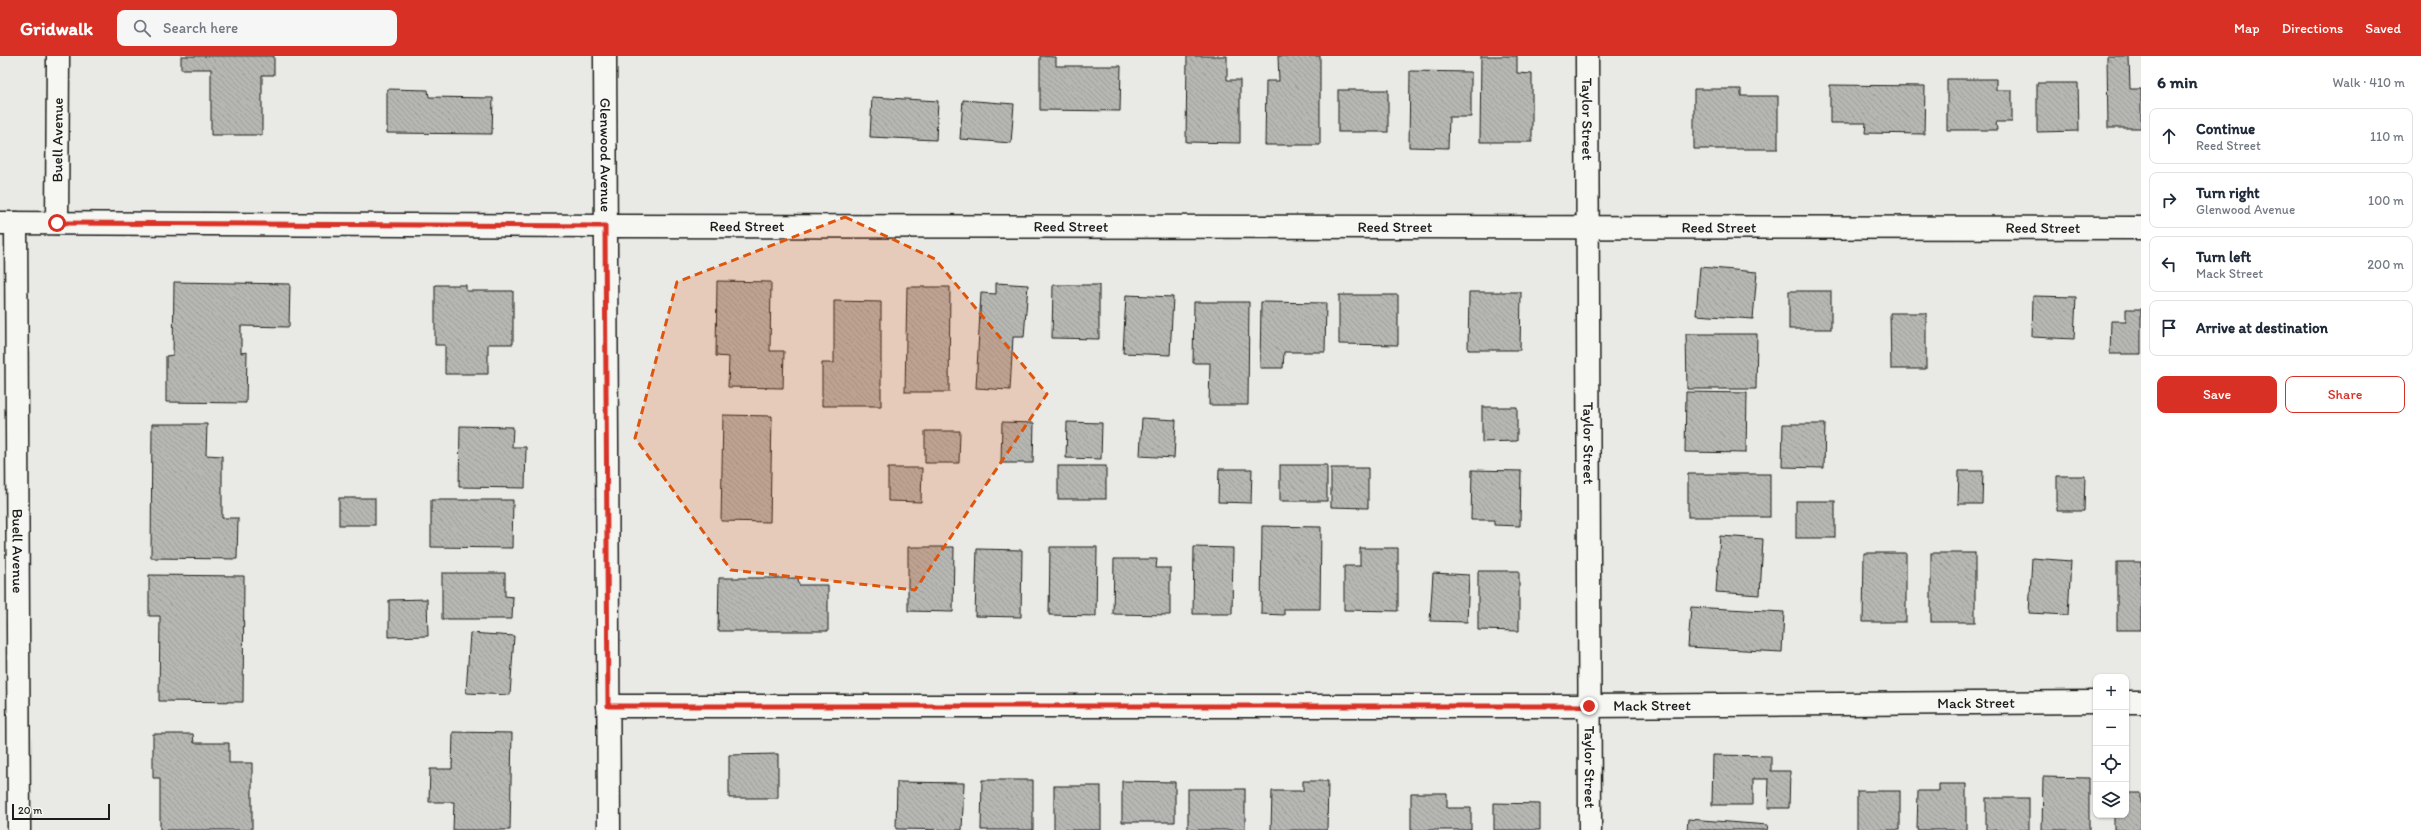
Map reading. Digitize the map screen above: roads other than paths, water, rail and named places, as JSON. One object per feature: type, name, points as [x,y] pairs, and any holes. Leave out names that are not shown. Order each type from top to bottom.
[{"type":"street","name":"Buell Avenue","points":[[57,223],[58,56]]},
{"type":"street","name":"Glenwood Avenue","points":[[605,56],[609,830]]},
{"type":"street","name":"Taylor Street","points":[[1587,56],[1589,227],[1590,830]]},
{"type":"street","name":"Buell Avenue","points":[[8,223],[19,830]]},
{"type":"street","name":"Reed Street","points":[[8,223],[605,226],[2141,228]]},
{"type":"street","name":"Mack Street","points":[[608,706],[1589,706],[2093,702]]},
{"type":"street","points":[[2129,702],[2141,702]]}]
